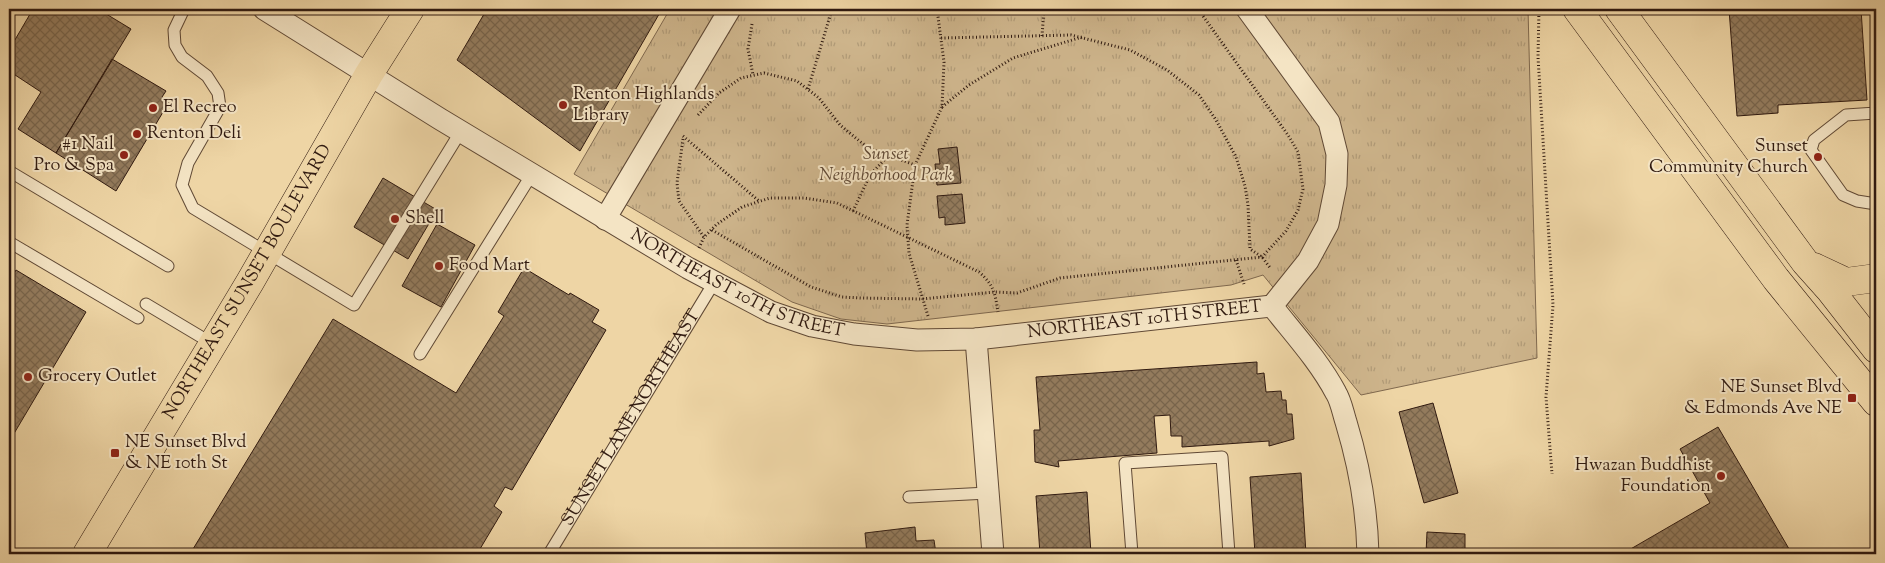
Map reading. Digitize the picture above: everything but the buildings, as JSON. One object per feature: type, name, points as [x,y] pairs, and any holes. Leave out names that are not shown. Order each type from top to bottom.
[{"type":"main road","name":"NORTHEAST SUNSET BOULEVARD","points":[[87,554],[369,74],[410,9]]},
{"type":"main road","points":[[1577,9],[1776,279],[1876,402]]},
{"type":"main road","points":[[1619,9],[1805,262],[1830,290],[1876,349]]},
{"type":"main road","points":[[1805,262],[1846,282],[1876,278]]},
{"type":"street","name":"NORTHEAST 10TH STREET","points":[[264,9],[461,132],[688,268],[771,312],[812,326],[854,334],[917,340],[976,339],[1278,299]]},
{"type":"street","points":[[605,219],[730,9]]},
{"type":"street","points":[[1247,9],[1329,122],[1336,154],[1336,185],[1328,224],[1308,261],[1278,299],[1337,394],[1351,438],[1361,481],[1368,525],[1368,554]]},
{"type":"street","points":[[976,339],[993,554]]},
{"type":"lane","points":[[184,9],[174,30],[175,45],[182,57],[207,76],[218,92],[220,107],[188,163],[182,185],[193,208],[354,305],[461,132]]},
{"type":"lane","points":[[1876,113],[1846,115],[1814,140],[1811,150],[1843,195],[1856,201],[1876,204]]},
{"type":"lane","points":[[9,171],[168,266]]},
{"type":"lane","points":[[420,354],[532,174]]},
{"type":"lane","points":[[9,242],[138,318]]},
{"type":"lane","name":"SUNSET LANE NORTHEAST","points":[[549,554],[715,281]]},
{"type":"lane","points":[[146,304],[212,344]]},
{"type":"lane","points":[[1132,554],[1125,463],[1222,457],[1229,554]]},
{"type":"lane","points":[[909,497],[988,493]]},
{"type":"path","points":[[808,90],[830,16],[830,9]]},
{"type":"path","points":[[937,9],[944,62],[942,107],[915,165],[909,200],[908,236],[909,253],[922,299],[937,340]]},
{"type":"path","points":[[1042,36],[1044,9]]},
{"type":"path","points":[[712,230],[811,287],[842,296],[922,299],[995,292],[1017,293],[1060,278],[1262,257],[1286,232],[1298,210],[1303,189],[1298,152],[1288,134],[1198,9]]},
{"type":"path","points":[[1539,9],[1538,57],[1554,305],[1546,397],[1552,474]]},
{"type":"path","points":[[753,75],[748,48],[754,19]]},
{"type":"path","points":[[941,38],[1071,35],[1130,50],[1167,70],[1199,95],[1216,120],[1236,157],[1245,186],[1248,205],[1250,249],[1262,257],[1268,264],[1278,299]]},
{"type":"path","points":[[942,107],[969,85],[1013,58],[1083,37]]},
{"type":"path","points":[[694,122],[719,93],[741,78],[764,72],[797,81],[819,98],[840,125],[868,148],[915,165]]},
{"type":"path","points":[[688,129],[683,136],[677,183],[679,201],[704,237]]},
{"type":"path","points":[[683,136],[759,201]]},
{"type":"path","points":[[853,211],[870,175],[888,156]]},
{"type":"path","points":[[688,268],[704,237],[742,207],[770,198],[804,198],[837,203],[979,272],[988,280],[995,292],[1001,335]]},
{"type":"green space","name":"Sunset Neighborhood Park","points":[[670,9],[1528,9],[1537,358],[1361,395],[1263,275],[1231,285],[887,324],[841,319],[792,302],[574,174]]},
{"type":"place","name":"Renton Highlands Library","points":[[563,105]]},
{"type":"place","name":"El Recreo","points":[[153,108]]},
{"type":"place","name":"Renton Deli","points":[[137,134]]},
{"type":"place","name":"#1 Nail Pro & Spa","points":[[124,155]]},
{"type":"place","name":"Sunset Community Church","points":[[1818,157]]},
{"type":"place","name":"Shell","points":[[395,219]]},
{"type":"place","name":"Food Mart","points":[[439,266]]},
{"type":"place","name":"Grocery Outlet","points":[[28,377]]},
{"type":"place","name":"NE Sunset Blvd & Edmonds Ave NE","points":[[1852,398]]},
{"type":"place","name":"NE Sunset Blvd & NE 10th St","points":[[115,453]]},
{"type":"place","name":"Hwazan Buddhist Foundation","points":[[1721,476]]}]
